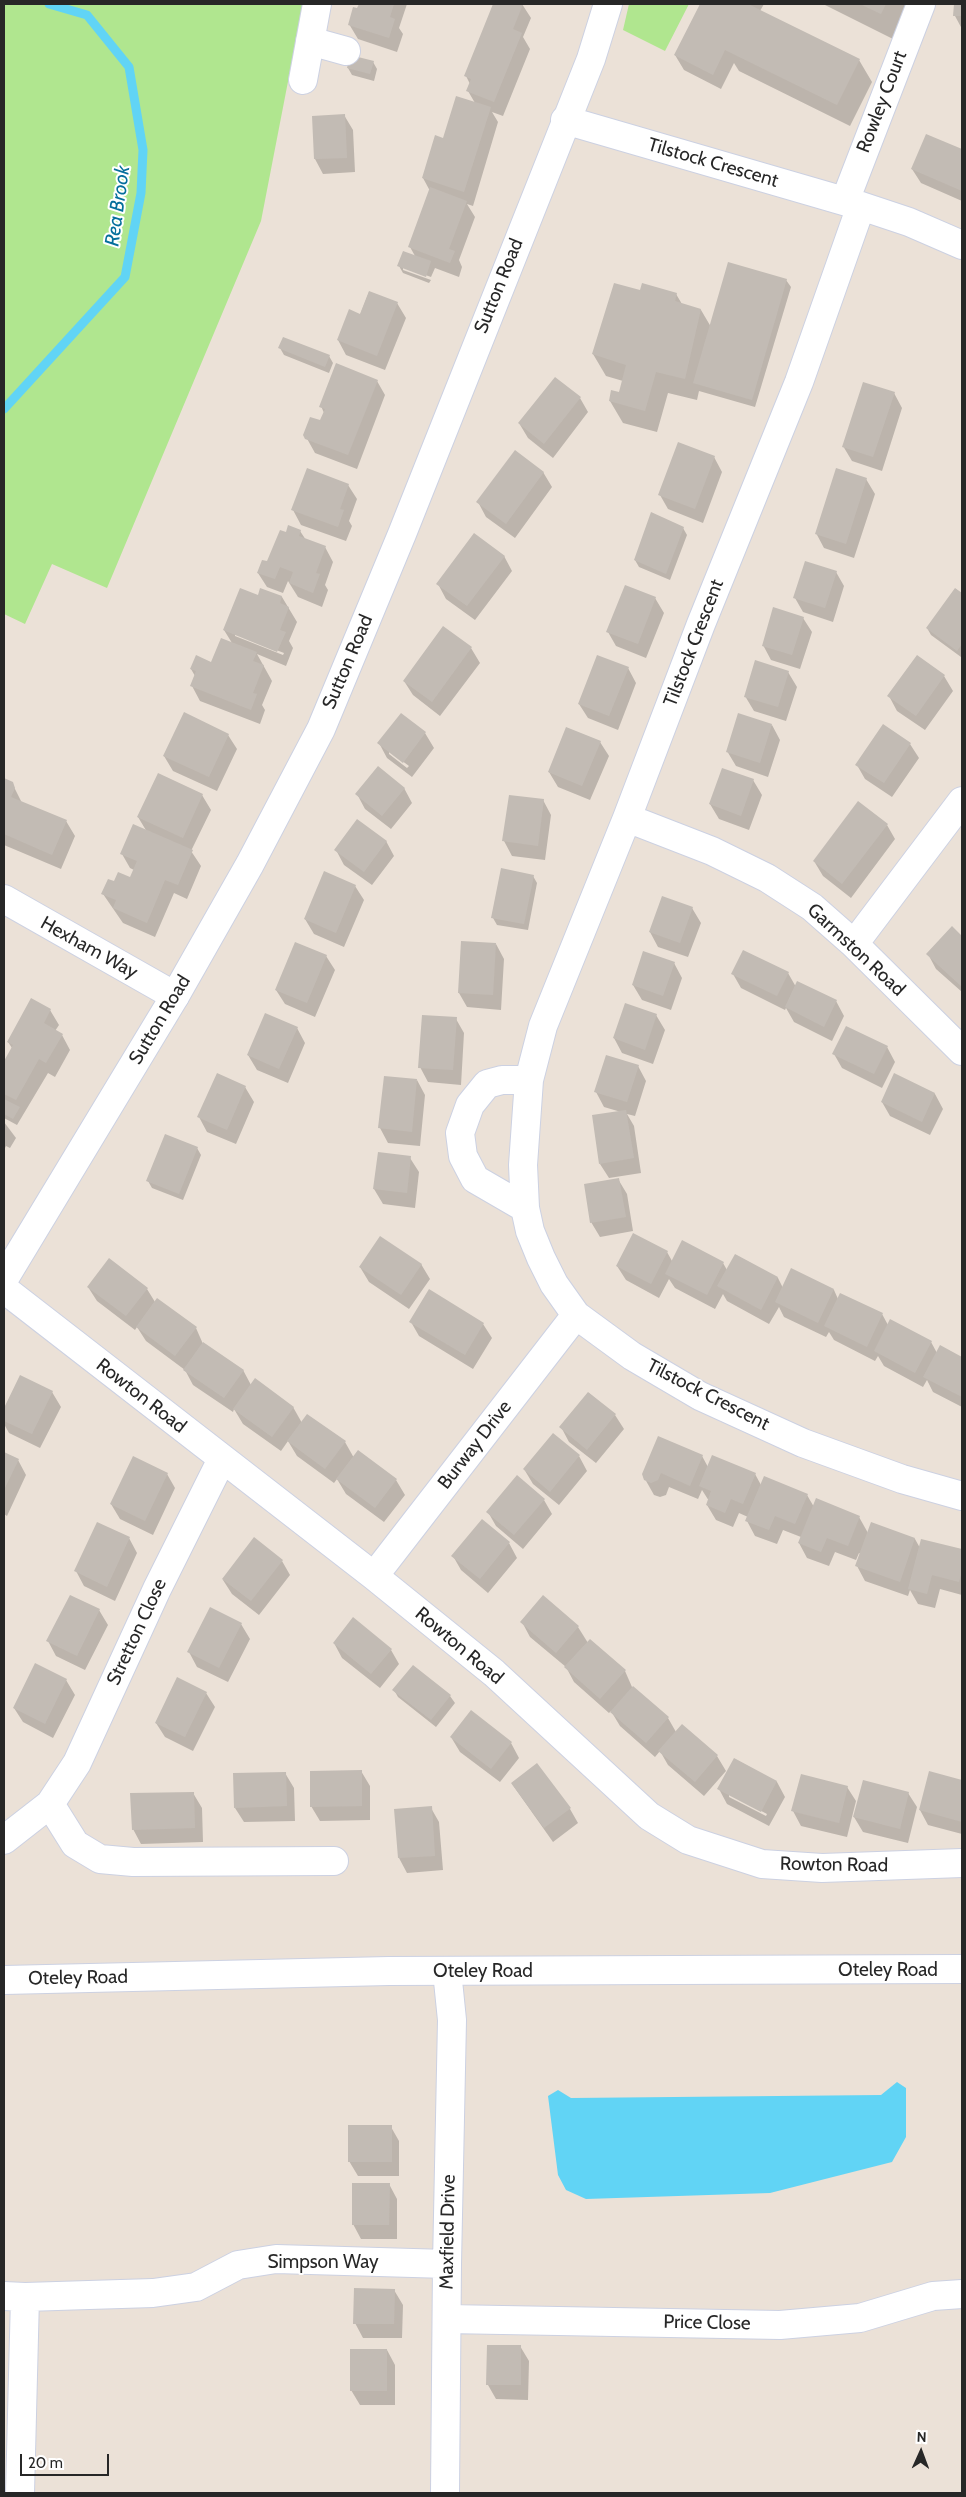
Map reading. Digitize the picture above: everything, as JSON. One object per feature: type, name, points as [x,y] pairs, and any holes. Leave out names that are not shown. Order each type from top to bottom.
[{"type":"street","points":[[303,80],[317,4]]},
{"type":"street","name":"Sutton Road","points":[[4,1279],[175,996],[250,864],[321,729],[402,534],[565,120],[591,59],[608,4]]},
{"type":"street","name":"Rowley Court","points":[[853,204],[921,4]]},
{"type":"street","points":[[310,41],[346,51]]},
{"type":"street","name":"Tilstock Crescent","points":[[565,120],[853,204],[910,222],[962,245]]},
{"type":"street","name":"Tilstock Crescent","points":[[853,204],[800,382],[701,624],[627,818],[543,1026],[529,1080],[523,1165],[525,1208],[530,1231],[541,1258],[554,1284],[576,1315],[632,1356],[700,1396],[803,1443],[902,1478],[962,1496]]},
{"type":"street","points":[[854,944],[962,800]]},
{"type":"street","name":"Garmston Road","points":[[627,818],[712,851],[767,878],[812,907],[854,944],[962,1051]]},
{"type":"street","name":"Hexham Way","points":[[4,899],[175,996]]},
{"type":"street","points":[[525,1208],[475,1180],[463,1156],[460,1133],[470,1105],[487,1084],[502,1080],[529,1080]]},
{"type":"street","name":"Rowton Road","points":[[4,1289],[374,1576],[494,1673],[648,1816],[688,1840],[762,1864],[822,1868],[962,1864]]},
{"type":"street","name":"Burway Drive","points":[[374,1576],[576,1315]]},
{"type":"street","name":"Stretton Close","points":[[4,1840],[50,1804],[77,1763],[157,1589],[222,1459]]},
{"type":"street","points":[[50,1804],[75,1844],[100,1859],[133,1862],[334,1860]]},
{"type":"street","name":"Oteley Road","points":[[4,1980],[447,1971],[962,1970]]},
{"type":"street","name":"Maxfield Drive","points":[[445,2493],[452,2020],[447,1971]]},
{"type":"street","name":"Simpson Way","points":[[20,2493],[14,2297],[153,2293],[196,2287],[238,2264],[276,2259],[447,2264]]},
{"type":"street","name":"Price Close","points":[[448,2319],[780,2325],[860,2318],[933,2296],[962,2294]]},
{"type":"green space","points":[[4,4],[303,4],[261,221],[107,588],[52,564],[25,624],[4,614]]},
{"type":"green space","points":[[629,4],[689,4],[665,51],[623,30]]},
{"type":"water","points":[[897,2082],[906,2088],[906,2137],[892,2162],[770,2193],[586,2199],[566,2190],[558,2175],[548,2096],[558,2090],[571,2098],[881,2095]]},
{"type":"building","points":[[359,4],[394,4],[390,17],[395,19],[389,38],[348,25],[353,7],[357,8]]},
{"type":"building","points":[[493,4],[523,4],[513,29],[522,33],[494,102],[466,91],[471,79],[464,76]]},
{"type":"building","points":[[700,4],[748,4],[860,59],[837,105],[725,50],[713,75],[674,55]]},
{"type":"building","points":[[860,4],[886,4],[881,14]]},
{"type":"building","points":[[954,4],[962,4],[962,16],[953,16]]},
{"type":"building","points":[[350,55],[374,61],[370,74],[347,68]]},
{"type":"building","points":[[456,96],[491,107],[464,192],[422,178],[435,135],[443,138]]},
{"type":"building","points":[[345,114],[347,158],[314,159],[312,116]]},
{"type":"building","points":[[926,134],[962,149],[962,191],[911,169]]},
{"type":"building","points":[[430,187],[467,201],[449,249],[455,251],[450,263],[408,247]]},
{"type":"building","points":[[403,251],[431,261],[426,277],[397,266]]},
{"type":"building","points":[[728,262],[787,279],[752,400],[693,383]]},
{"type":"building","points":[[614,283],[640,290],[642,283],[677,293],[675,301],[701,309],[685,379],[656,372],[645,411],[609,401],[611,390],[619,392],[626,365],[592,354]]},
{"type":"building","points":[[369,291],[398,302],[377,356],[337,340],[349,309],[360,314]]},
{"type":"building","points":[[283,337],[330,355],[325,367],[278,348]]},
{"type":"building","points":[[336,363],[378,380],[348,455],[305,439],[303,435],[310,417],[320,420],[325,409],[319,407]]},
{"type":"building","points":[[555,377],[581,397],[544,444],[518,423]]},
{"type":"building","points":[[863,382],[895,392],[873,457],[842,447]]},
{"type":"building","points":[[678,442],[715,456],[695,509],[658,495]]},
{"type":"building","points":[[515,450],[544,472],[506,524],[476,502]]},
{"type":"building","points":[[307,468],[349,484],[340,509],[344,510],[338,527],[291,510]]},
{"type":"building","points":[[836,468],[867,478],[846,544],[815,534]]},
{"type":"building","points":[[651,512],[684,527],[666,574],[634,560]]},
{"type":"building","points":[[288,525],[301,530],[299,536],[326,546],[316,573],[320,574],[313,593],[289,583],[293,572],[280,567],[275,579],[257,573],[262,560],[267,561],[280,530],[286,532]]},
{"type":"building","points":[[474,533],[505,556],[467,606],[436,584]]},
{"type":"building","points":[[805,561],[837,571],[825,608],[793,598]]},
{"type":"building","points":[[625,585],[656,597],[638,644],[606,632]]},
{"type":"building","points":[[240,588],[258,595],[260,588],[282,596],[280,603],[289,607],[280,630],[286,632],[277,652],[223,630]]},
{"type":"building","points":[[955,588],[962,593],[962,644],[957,651],[926,628]]},
{"type":"building","points":[[773,607],[804,617],[792,655],[762,646]]},
{"type":"building","points":[[443,626],[472,647],[432,702],[403,681]]},
{"type":"building","points":[[221,638],[257,652],[253,661],[264,665],[253,693],[257,694],[251,710],[190,686],[196,671],[190,669],[196,655],[211,662]]},
{"type":"building","points":[[597,655],[629,667],[609,716],[578,704]]},
{"type":"building","points":[[917,655],[945,675],[916,716],[887,696]]},
{"type":"building","points":[[755,660],[789,671],[778,707],[744,697]]},
{"type":"building","points":[[184,712],[229,734],[209,777],[163,756]]},
{"type":"building","points":[[401,713],[426,732],[403,763],[377,743]]},
{"type":"building","points":[[738,713],[772,724],[760,763],[726,752]]},
{"type":"building","points":[[883,724],[911,743],[884,783],[855,765]]},
{"type":"building","points":[[566,727],[601,741],[582,786],[548,772]]},
{"type":"building","points":[[378,766],[405,788],[382,816],[355,794]]},
{"type":"building","points":[[722,768],[754,779],[741,816],[709,804]]},
{"type":"building","points":[[158,773],[203,794],[183,838],[137,817]]},
{"type":"building","points":[[4,778],[13,782],[15,788],[11,797],[67,820],[52,855],[4,834]]},
{"type":"building","points":[[509,795],[544,799],[538,846],[502,841]]},
{"type":"building","points":[[858,801],[888,824],[842,884],[813,861]]},
{"type":"building","points":[[357,819],[387,841],[364,872],[334,850]]},
{"type":"building","points":[[133,824],[193,850],[178,885],[165,880],[147,923],[113,908],[116,900],[101,894],[108,879],[114,881],[118,872],[130,877],[137,861],[120,854]]},
{"type":"building","points":[[501,868],[534,875],[524,924],[491,918]]},
{"type":"building","points":[[324,871],[356,885],[336,933],[304,919]]},
{"type":"building","points":[[662,896],[693,907],[680,943],[649,932]]},
{"type":"building","points":[[952,926],[962,936],[962,987],[926,954]]},
{"type":"building","points":[[461,941],[496,943],[493,995],[458,993]]},
{"type":"building","points":[[295,942],[327,955],[307,1003],[275,990]]},
{"type":"building","points":[[743,950],[789,972],[777,996],[731,974]]},
{"type":"building","points":[[643,951],[675,962],[663,996],[632,985]]},
{"type":"building","points":[[797,981],[837,1000],[824,1027],[785,1007]]},
{"type":"building","points":[[31,998],[51,1009],[44,1023],[63,1034],[46,1063],[39,1059],[16,1100],[4,1094],[4,1061],[13,1045],[7,1042]]},
{"type":"building","points":[[625,1003],[657,1014],[645,1050],[613,1038]]},
{"type":"building","points":[[265,1013],[298,1027],[279,1069],[247,1055]]},
{"type":"building","points":[[422,1015],[457,1017],[453,1070],[418,1068]]},
{"type":"building","points":[[846,1026],[888,1046],[874,1074],[832,1054]]},
{"type":"building","points":[[606,1055],[639,1065],[627,1102],[594,1092]]},
{"type":"building","points":[[217,1073],[246,1086],[227,1130],[197,1117]]},
{"type":"building","points":[[894,1073],[935,1093],[922,1122],[881,1102]]},
{"type":"building","points":[[384,1076],[417,1079],[412,1132],[378,1128]]},
{"type":"building","points":[[4,1099],[20,1107],[13,1119],[4,1114]]},
{"type":"building","points":[[626,1110],[634,1158],[599,1164],[592,1115]]},
{"type":"building","points":[[165,1134],[198,1147],[179,1194],[146,1181]]},
{"type":"building","points":[[378,1152],[411,1156],[407,1193],[373,1189]]},
{"type":"building","points":[[619,1178],[626,1217],[590,1223],[584,1184]]},
{"type":"building","points":[[633,1233],[668,1251],[651,1284],[616,1266]]},
{"type":"building","points":[[380,1236],[422,1264],[401,1295],[359,1267]]},
{"type":"building","points":[[682,1240],[724,1262],[707,1295],[665,1274]]},
{"type":"building","points":[[735,1254],[778,1277],[761,1310],[717,1286]]},
{"type":"building","points":[[109,1258],[148,1288],[126,1316],[87,1287]]},
{"type":"building","points":[[791,1268],[834,1289],[818,1323],[775,1302]]},
{"type":"building","points":[[429,1289],[484,1323],[465,1355],[409,1322]]},
{"type":"building","points":[[840,1293],[883,1313],[867,1347],[824,1326]]},
{"type":"building","points":[[157,1298],[197,1327],[175,1356],[136,1327]]},
{"type":"building","points":[[890,1319],[932,1341],[915,1373],[874,1351]]},
{"type":"building","points":[[203,1342],[244,1370],[224,1398],[183,1370]]},
{"type":"building","points":[[940,1345],[962,1357],[962,1397],[923,1377]]},
{"type":"building","points":[[20,1375],[53,1391],[32,1434],[4,1421],[4,1408]]},
{"type":"building","points":[[255,1378],[294,1407],[272,1437],[233,1409]]},
{"type":"building","points":[[588,1392],[616,1414],[587,1450],[559,1427]]},
{"type":"building","points":[[307,1414],[346,1441],[325,1469],[287,1441]]},
{"type":"building","points":[[553,1433],[580,1455],[550,1492],[523,1469]]},
{"type":"building","points":[[658,1436],[703,1455],[690,1486],[661,1473],[658,1480],[651,1483],[644,1480],[642,1474]]},
{"type":"building","points":[[358,1450],[397,1479],[375,1508],[336,1479]]},
{"type":"building","points":[[4,1452],[19,1459],[4,1490]]},
{"type":"building","points":[[712,1455],[756,1473],[743,1504],[731,1499],[725,1513],[706,1505],[711,1491],[699,1486]]},
{"type":"building","points":[[133,1456],[168,1473],[145,1521],[110,1504]]},
{"type":"building","points":[[517,1475],[545,1499],[514,1535],[486,1512]]},
{"type":"building","points":[[764,1476],[808,1494],[795,1524],[775,1516],[769,1530],[745,1521]]},
{"type":"building","points":[[816,1498],[860,1516],[848,1546],[827,1538],[821,1552],[798,1543]]},
{"type":"building","points":[[482,1519],[510,1542],[480,1579],[451,1556]]},
{"type":"building","points":[[97,1522],[130,1537],[107,1587],[74,1571]]},
{"type":"building","points":[[871,1522],[915,1538],[900,1582],[855,1566]]},
{"type":"building","points":[[254,1537],[283,1560],[251,1601],[222,1579]]},
{"type":"building","points":[[921,1539],[962,1549],[962,1571],[959,1582],[932,1575],[927,1594],[908,1589]]},
{"type":"building","points":[[70,1595],[100,1609],[77,1656],[46,1641]]},
{"type":"building","points":[[543,1595],[579,1626],[556,1653],[520,1622]]},
{"type":"building","points":[[210,1607],[242,1623],[219,1668],[187,1652]]},
{"type":"building","points":[[353,1617],[392,1649],[371,1674],[333,1643]]},
{"type":"building","points":[[590,1639],[626,1670],[600,1699],[564,1667]]},
{"type":"building","points":[[35,1663],[67,1679],[45,1724],[13,1708]]},
{"type":"building","points":[[413,1665],[451,1695],[431,1720],[392,1690]]},
{"type":"building","points":[[177,1677],[207,1692],[185,1737],[155,1723]]},
{"type":"building","points":[[633,1686],[669,1717],[646,1743],[610,1712]]},
{"type":"building","points":[[471,1710],[512,1742],[491,1769],[450,1737]]},
{"type":"building","points":[[682,1724],[718,1755],[695,1782],[658,1751]]},
{"type":"building","points":[[734,1758],[777,1781],[761,1812],[717,1789]]},
{"type":"building","points":[[537,1763],[571,1808],[544,1828],[511,1783]]},
{"type":"building","points":[[362,1770],[362,1806],[310,1807],[310,1771]]},
{"type":"building","points":[[929,1771],[962,1780],[962,1822],[919,1810]]},
{"type":"building","points":[[286,1772],[287,1806],[234,1808],[233,1773]]},
{"type":"building","points":[[801,1774],[848,1786],[839,1823],[791,1811]]},
{"type":"building","points":[[863,1780],[909,1792],[900,1829],[853,1817]]},
{"type":"building","points":[[194,1792],[195,1828],[132,1830],[130,1793]]},
{"type":"building","points":[[432,1806],[435,1856],[398,1858],[394,1809]]},
{"type":"building","points":[[348,2125],[392,2125],[392,2162],[348,2162]]},
{"type":"building","points":[[352,2183],[390,2183],[389,2225],[352,2225]]},
{"type":"building","points":[[354,2288],[395,2289],[394,2324],[353,2324]]},
{"type":"building","points":[[487,2345],[521,2345],[521,2385],[486,2385]]},
{"type":"building","points":[[350,2349],[387,2349],[387,2391],[350,2391]]},
{"type":"waterway","name":"Rea Brook","points":[[4,409],[125,277],[141,193],[143,150],[129,67],[87,15],[49,4]]}]
